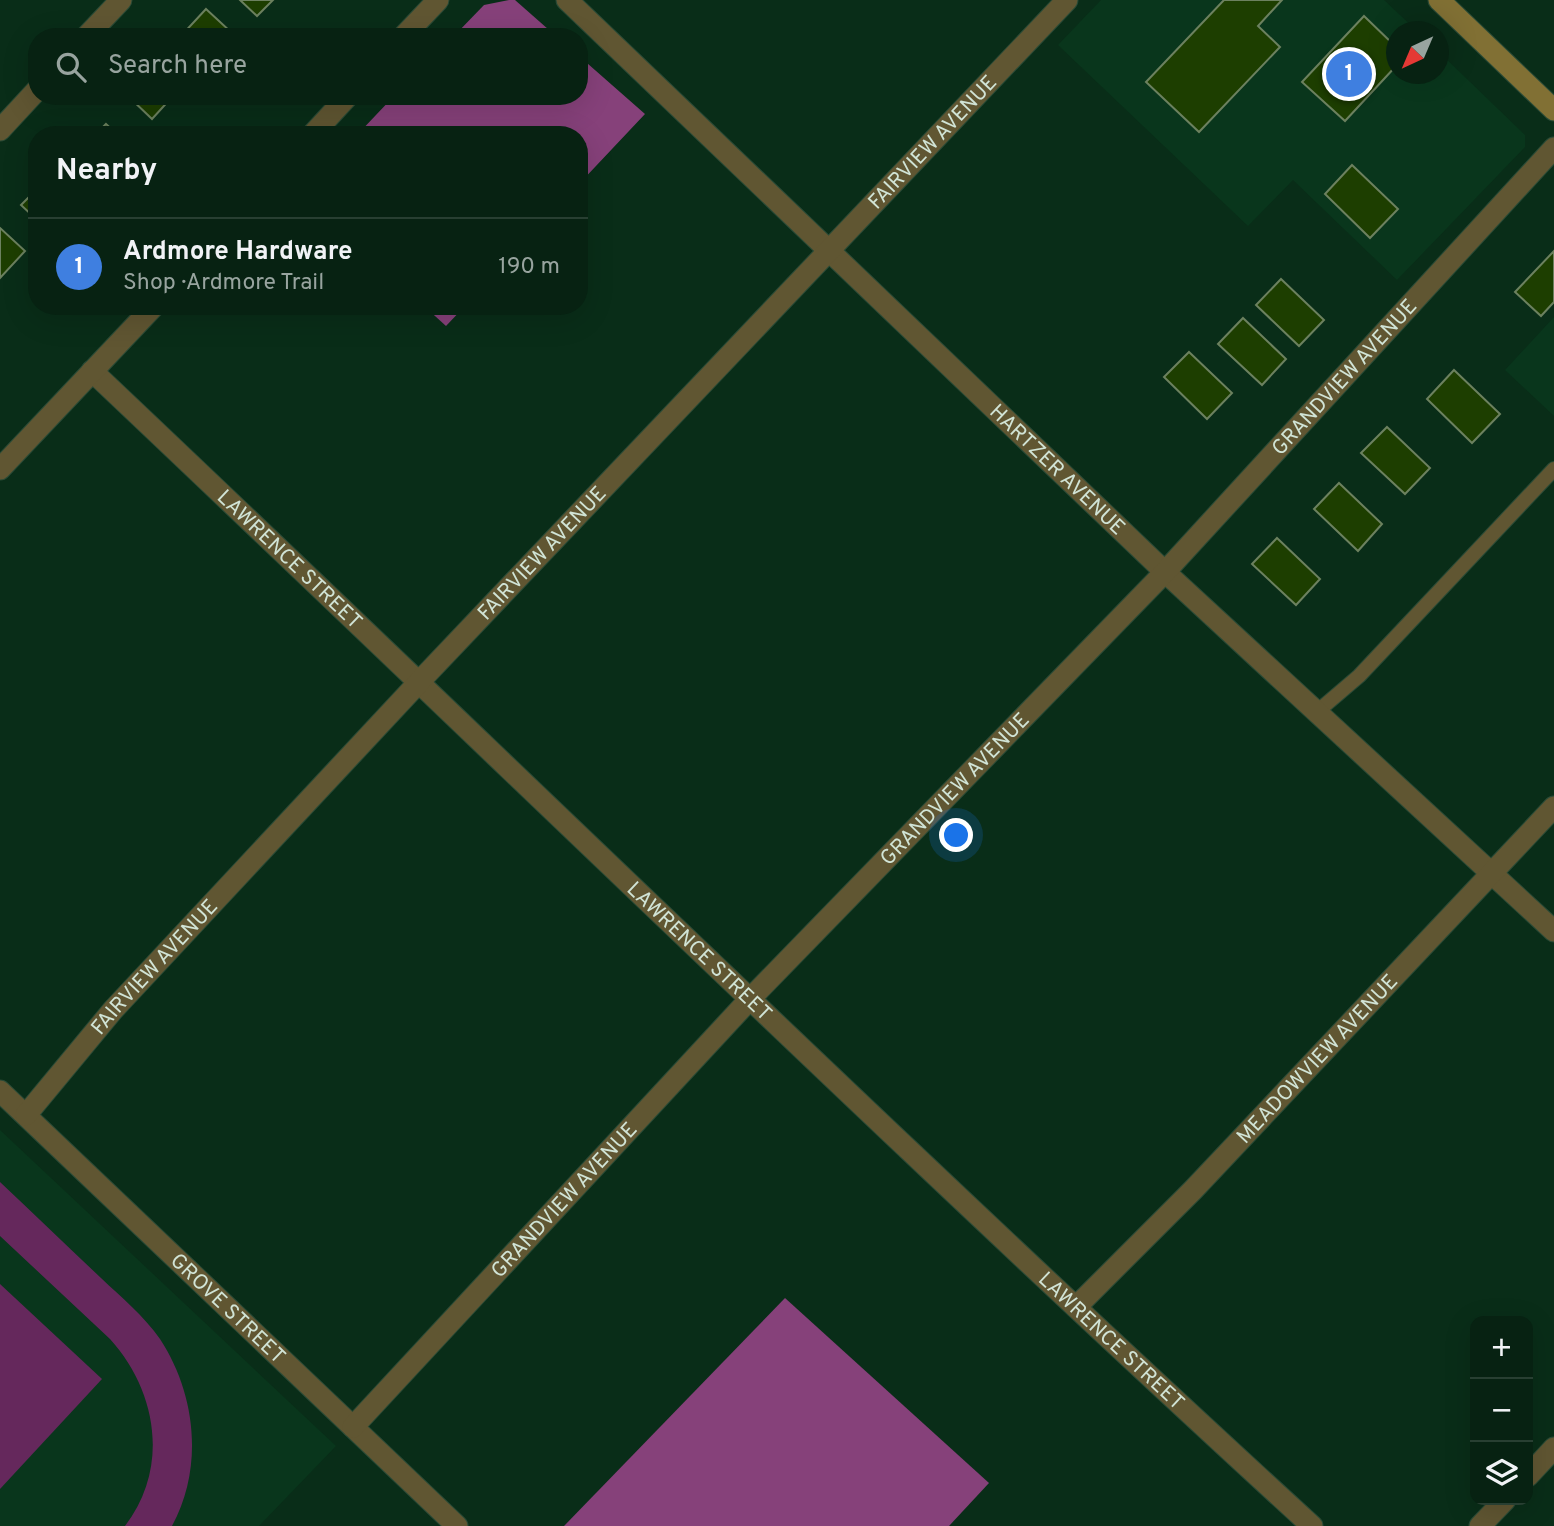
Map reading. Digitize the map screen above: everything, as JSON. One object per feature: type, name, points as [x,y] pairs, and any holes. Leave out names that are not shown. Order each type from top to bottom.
[{"type":"street","points":[[95,28],[121,0]]},
{"type":"street","points":[[412,28],[438,0]]},
{"type":"street","name":"HARTZER AVENUE","points":[[567,0],[1165,572],[1554,931]]},
{"type":"street","name":"FAIRVIEW AVENUE","points":[[26,1115],[113,1010],[420,681],[1067,0]]},
{"type":"street","points":[[1439,0],[1554,110]]},
{"type":"street","points":[[0,130],[28,100]]},
{"type":"street","points":[[320,126],[340,105]]},
{"type":"street","name":"GRANDVIEW AVENUE","points":[[353,1427],[496,1269],[749,1000],[1165,572],[1554,148]]},
{"type":"street","points":[[0,469],[145,315]]},
{"type":"street","name":"LAWRENCE STREET","points":[[92,371],[420,681],[749,1000],[1312,1526]]},
{"type":"street","name":"MEADOWVIEW AVENUE","points":[[1076,1307],[1194,1190],[1554,807]]},
{"type":"street","name":"GROVE STREET","points":[[0,1091],[457,1526]]},
{"type":"street","points":[[1533,1471],[1554,1448]]},
{"type":"street","points":[[1480,1526],[1500,1505]]},
{"type":"lane","points":[[1318,711],[1359,676],[1554,469]]},
{"type":"shaded area","points":[[515,0],[547,28],[462,28],[484,5]]},
{"type":"shaded area","points":[[1101,0],[1384,0],[1406,21],[1386,21],[1386,84],[1449,84],[1449,62],[1525,135],[1525,147],[1397,280],[1293,180],[1248,226],[1058,45]]},
{"type":"shaded area","points":[[588,64],[645,114],[588,174],[588,126],[366,126],[385,105],[588,105]]},
{"type":"shaded area","points":[[434,315],[456,315],[446,326]]},
{"type":"shaded area","points":[[1554,317],[1554,416],[1505,370]]},
{"type":"shaded area","points":[[0,1130],[336,1446],[259,1526],[0,1526]]},
{"type":"shaded area","points":[[0,1182],[140,1315],[160,1339],[172,1360],[188,1407],[192,1455],[189,1480],[172,1526],[125,1526],[139,1503],[148,1479],[152,1430],[147,1405],[126,1360],[110,1339],[0,1236]]},
{"type":"shaded area","points":[[0,1284],[102,1379],[0,1489]]},
{"type":"shaded area","points":[[785,1298],[989,1483],[949,1526],[564,1526]]},
{"type":"building","points":[[240,0],[273,0],[257,16]]},
{"type":"building","points":[[1224,0],[1282,0],[1258,26],[1280,47],[1199,132],[1146,82]]},
{"type":"building","points":[[206,9],[227,28],[188,28]]},
{"type":"building","points":[[1364,16],[1386,37],[1386,77],[1345,121],[1302,82]]},
{"type":"building","points":[[137,105],[165,105],[152,119]]},
{"type":"building","points":[[1352,165],[1398,209],[1370,238],[1325,194]]},
{"type":"building","points":[[28,198],[28,212],[21,205]]},
{"type":"building","points":[[0,228],[25,251],[0,278]]},
{"type":"building","points":[[1554,251],[1554,302],[1541,316],[1515,292]]},
{"type":"building","points":[[1281,279],[1324,320],[1299,346],[1256,305]]},
{"type":"building","points":[[1243,318],[1286,359],[1262,385],[1218,344]]},
{"type":"building","points":[[1189,352],[1232,393],[1207,419],[1164,377]]},
{"type":"building","points":[[1454,370],[1500,414],[1472,443],[1427,399]]},
{"type":"building","points":[[1387,427],[1430,468],[1405,494],[1361,453]]},
{"type":"building","points":[[1339,483],[1382,524],[1358,551],[1314,509]]},
{"type":"building","points":[[1277,538],[1320,579],[1296,605],[1252,564]]},
{"type":"place","name":"Ardmore Hardware","points":[[1349,74]]}]
